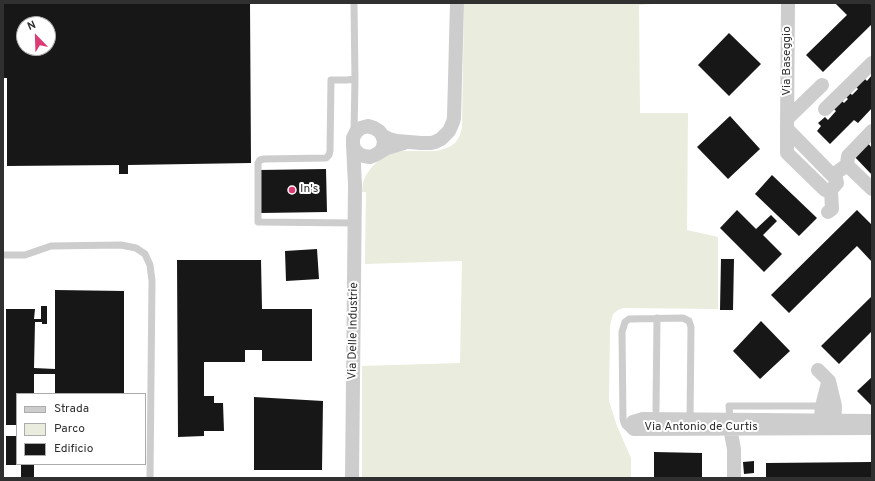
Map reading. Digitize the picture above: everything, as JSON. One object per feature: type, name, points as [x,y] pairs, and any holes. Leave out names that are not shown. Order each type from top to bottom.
[{"type":"street","name":"Via Delle Industrie","points":[[355,185],[361,171],[367,163],[387,148],[406,143],[434,142],[441,139],[451,128],[453,122],[457,3]]},
{"type":"street","name":"Via Baseggio","points":[[788,3],[787,153],[825,190],[830,190]]},
{"type":"street","points":[[825,109],[872,63]]},
{"type":"street","name":"Via Baseggio","points":[[787,124],[822,85]]},
{"type":"street","points":[[787,124],[836,178],[837,183],[830,190],[832,209],[828,212]]},
{"type":"street","name":"Via Delle Industrie","points":[[368,126],[379,131],[382,135],[389,139],[406,143]]},
{"type":"street","points":[[368,126],[361,128],[356,132],[353,142],[355,150],[359,154],[370,157],[377,154],[383,147],[384,141],[382,135]]},
{"type":"street","points":[[833,175],[847,164],[848,156],[872,131]]},
{"type":"street","name":"Via Delle Industrie","points":[[352,478],[355,223],[353,142]]},
{"type":"street","points":[[847,164],[872,189]]},
{"type":"street","points":[[818,370],[831,378],[827,424]]},
{"type":"street","name":"Via Antonio de Curtis","points":[[730,424],[690,420],[640,420],[635,421],[631,425],[634,428],[730,424],[827,424],[872,421]]},
{"type":"street","points":[[730,424],[734,449],[734,478]]},
{"type":"street","name":"Via Antonio de Curtis","points":[[827,424],[872,428]]},
{"type":"lane","points":[[353,142],[355,79],[354,3]]},
{"type":"lane","points":[[355,79],[330,80],[330,151],[326,158],[264,159],[260,160],[258,164],[258,222],[355,223]]},
{"type":"lane","points":[[354,106],[361,122],[368,126]]},
{"type":"lane","points":[[3,255],[25,255],[51,246],[121,245],[136,248],[145,254],[150,265],[152,281],[150,478]]},
{"type":"lane","points":[[656,410],[657,318]]},
{"type":"lane","points":[[634,428],[627,427],[623,419],[622,330],[625,322],[629,319],[683,318],[690,321],[690,420]]},
{"type":"lane","points":[[730,424],[730,406],[829,406]]},
{"type":"green space","points":[[464,3],[664,3],[639,5],[640,113],[688,113],[687,230],[718,237],[718,309],[623,308],[613,314],[610,326],[609,401],[617,426],[631,458],[631,478],[362,478],[362,366],[460,363],[462,261],[365,264],[366,192],[362,192],[363,182],[366,175],[381,158],[394,152],[436,151],[444,149],[456,142],[460,135],[462,127]]},
{"type":"building","points":[[3,3],[250,3],[251,163],[128,165],[128,174],[119,174],[119,165],[7,166],[7,78],[3,78]]},
{"type":"building","points":[[835,3],[870,3],[872,6],[872,24],[823,72],[806,55],[847,15]]},
{"type":"building","points":[[729,33],[761,64],[729,96],[698,65]]},
{"type":"building","points":[[872,75],[872,108],[858,123],[854,120],[830,144],[817,131],[821,126],[818,123],[825,117],[828,120],[836,111],[833,108],[841,100],[844,103],[848,99],[845,96],[849,92],[852,95],[858,89],[855,86],[863,77],[867,81]]},
{"type":"building","points":[[730,116],[760,149],[728,179],[697,147]]},
{"type":"building","points":[[867,142],[872,148],[872,175],[853,155]]},
{"type":"building","points":[[326,169],[327,212],[261,213],[260,170]]},
{"type":"building","points":[[772,175],[817,218],[799,236],[755,194]]},
{"type":"building","points":[[737,210],[756,229],[771,215],[777,221],[763,235],[782,254],[764,272],[720,228]]},
{"type":"building","points":[[857,210],[872,225],[872,262],[857,246],[789,313],[771,295]]},
{"type":"building","points":[[317,249],[319,279],[286,281],[285,251]]},
{"type":"building","points":[[721,259],[734,259],[733,310],[720,310]]},
{"type":"building","points":[[177,260],[261,260],[262,309],[312,309],[312,361],[262,361],[262,350],[245,350],[245,362],[204,362],[204,396],[214,396],[214,403],[223,403],[224,431],[204,431],[204,436],[178,437]]},
{"type":"building","points":[[55,290],[124,291],[124,393],[55,393],[55,374],[34,374],[34,393],[16,393],[16,425],[6,425],[6,309],[35,309],[34,319],[41,319],[41,306],[47,306],[47,324],[35,322],[34,368],[55,369]]},
{"type":"building","points":[[872,296],[872,331],[839,364],[821,346]]},
{"type":"building","points":[[761,321],[790,351],[760,379],[733,351]]},
{"type":"building","points":[[872,377],[872,406],[857,391]]},
{"type":"building","points":[[254,397],[323,401],[322,470],[254,470]]},
{"type":"building","points":[[6,436],[16,436],[16,465],[6,465]]},
{"type":"building","points":[[654,452],[702,453],[702,478],[654,478]]},
{"type":"building","points":[[754,461],[754,473],[744,474],[743,462]]},
{"type":"building","points":[[872,462],[872,478],[766,478],[766,463]]},
{"type":"building","points":[[21,465],[34,465],[34,478],[21,478]]},
{"type":"place","name":"In's","points":[[292,190]]}]
